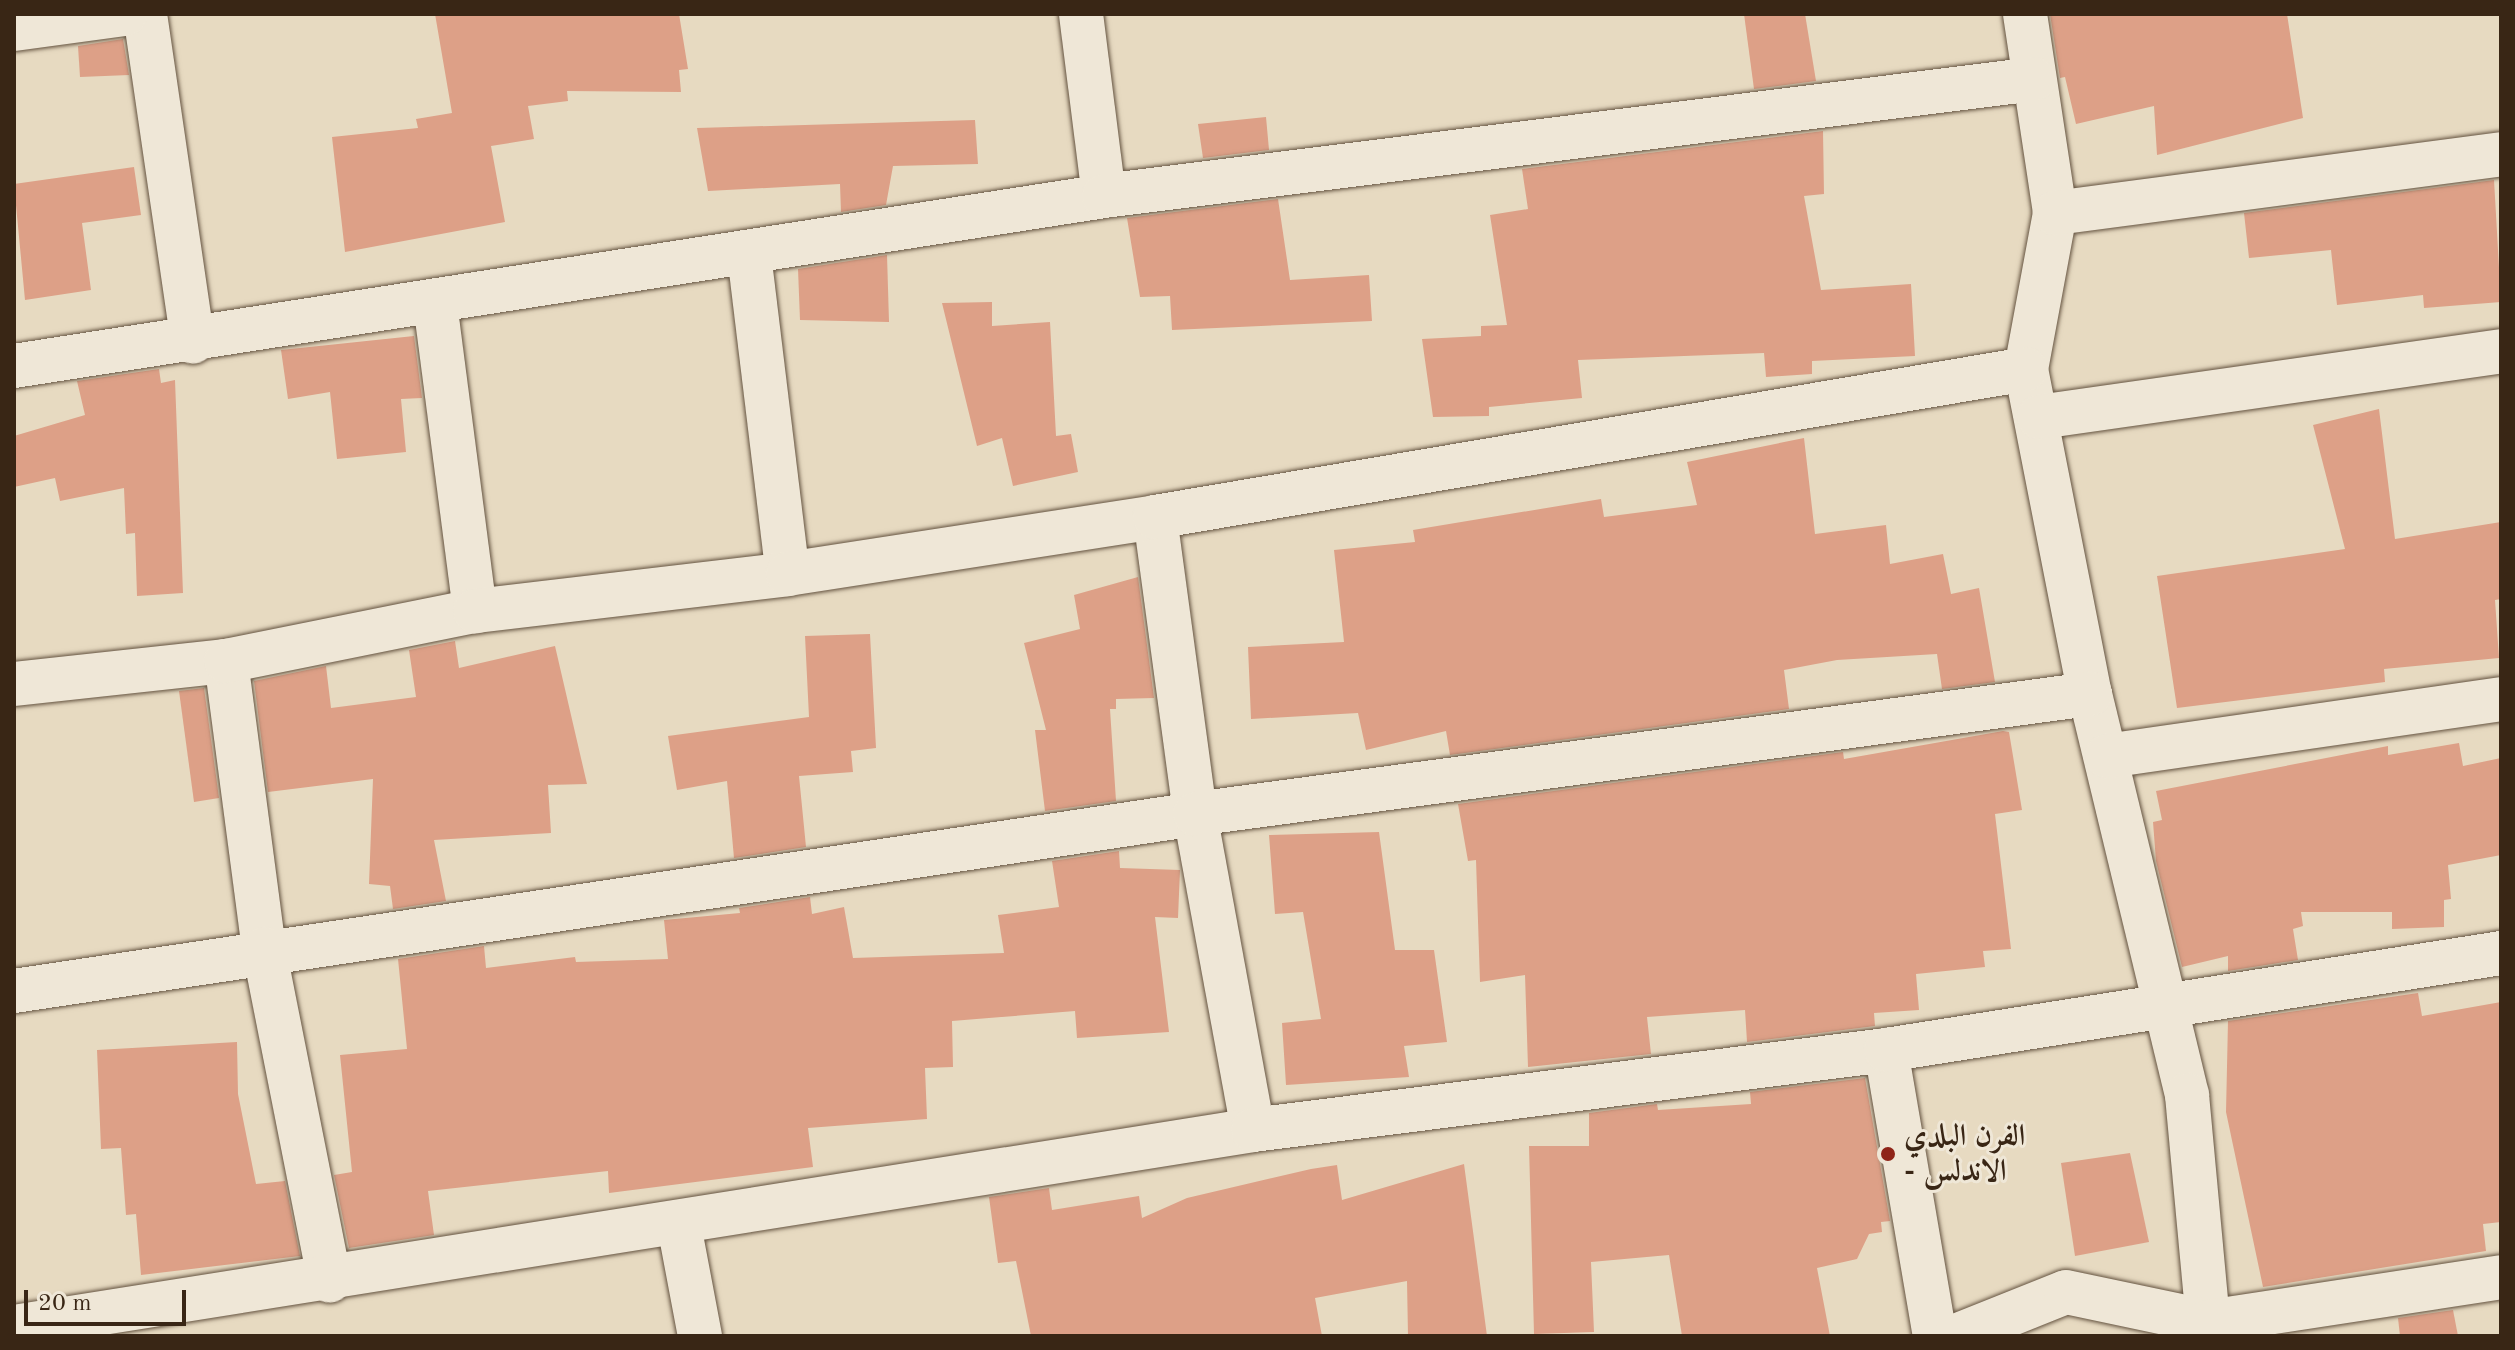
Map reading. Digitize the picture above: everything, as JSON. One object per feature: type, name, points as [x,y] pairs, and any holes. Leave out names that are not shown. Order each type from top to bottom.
[{"type":"street","points":[[14,29],[125,14]]},
{"type":"street","points":[[145,14],[193,342]]},
{"type":"street","points":[[1081,14],[1104,196]]},
{"type":"street","points":[[2025,14],[2055,213],[2026,369],[2039,417],[2090,694],[2187,1095],[2208,1322]]},
{"type":"street","points":[[14,366],[193,342],[1104,196],[2034,79]]},
{"type":"street","points":[[2055,213],[2501,154]]},
{"type":"street","points":[[749,254],[788,574]]},
{"type":"street","points":[[435,303],[475,611]]},
{"type":"street","points":[[2039,417],[2501,351]]},
{"type":"street","points":[[14,684],[226,661],[475,611],[788,574],[1155,517],[2026,369]]},
{"type":"street","points":[[1155,517],[1195,814],[1253,1130]]},
{"type":"street","points":[[226,661],[264,949],[330,1281]]},
{"type":"street","points":[[14,991],[264,949],[1195,814],[2090,694]]},
{"type":"street","points":[[2107,756],[2501,699]]},
{"type":"street","points":[[14,1327],[330,1281],[1253,1130],[1886,1050],[2164,1002],[2501,953]]},
{"type":"street","points":[[1886,1050],[1935,1336]]},
{"type":"street","points":[[679,1225],[700,1336]]},
{"type":"street","points":[[1956,1336],[2066,1292],[2208,1322],[2501,1277]]},
{"type":"building","points":[[435,14],[679,14],[688,69],[679,70],[681,92],[567,91],[568,101],[528,106],[534,139],[491,146],[505,222],[345,252],[332,137],[418,128],[416,119],[452,113]]},
{"type":"building","points":[[1744,14],[1805,14],[1816,81],[1754,89]]},
{"type":"building","points":[[2050,14],[2287,14],[2303,118],[2157,155],[2154,106],[2076,124],[2065,77],[2060,78]]},
{"type":"building","points":[[123,39],[129,75],[80,77],[78,46]]},
{"type":"building","points":[[1266,117],[1269,150],[1203,158],[1198,124]]},
{"type":"building","points":[[975,120],[978,164],[893,166],[886,205],[841,212],[840,184],[708,191],[697,128]]},
{"type":"building","points":[[1823,131],[1824,194],[1804,196],[1821,290],[1911,284],[1915,356],[1812,361],[1812,374],[1766,377],[1764,353],[1578,360],[1582,398],[1489,407],[1489,416],[1433,417],[1422,339],[1481,336],[1481,326],[1507,325],[1490,215],[1528,209],[1522,169]]},
{"type":"building","points":[[134,167],[141,215],[82,223],[91,290],[25,300],[14,184]]},
{"type":"building","points":[[2494,180],[2501,302],[2424,308],[2423,295],[2337,305],[2331,250],[2249,258],[2244,213]]},
{"type":"building","points":[[1278,199],[1290,280],[1369,275],[1372,321],[1172,330],[1170,296],[1140,297],[1127,218]]},
{"type":"building","points":[[887,255],[889,322],[800,320],[798,269]]},
{"type":"building","points":[[992,302],[992,326],[1050,322],[1056,436],[1071,434],[1078,472],[1013,486],[1002,438],[977,446],[942,303]]},
{"type":"building","points":[[414,336],[422,398],[401,399],[406,452],[337,459],[330,392],[288,399],[281,350]]},
{"type":"building","points":[[159,369],[161,383],[175,380],[183,593],[137,596],[135,533],[126,534],[124,488],[60,501],[55,478],[14,487],[14,436],[85,415],[77,381]]},
{"type":"building","points":[[2379,409],[2395,539],[2501,522],[2501,599],[2495,600],[2499,658],[2384,669],[2385,682],[2177,708],[2157,576],[2345,549],[2313,425]]},
{"type":"building","points":[[1804,438],[1815,534],[1886,525],[1890,564],[1943,554],[1951,594],[1979,588],[1995,682],[1942,689],[1937,654],[1837,660],[1784,670],[1789,709],[1450,755],[1446,731],[1366,750],[1358,713],[1251,719],[1248,647],[1344,642],[1334,550],[1415,542],[1413,530],[1601,499],[1604,517],[1697,505],[1687,462]]},
{"type":"building","points":[[1138,577],[1154,698],[1116,699],[1116,709],[1110,709],[1116,801],[1045,811],[1035,730],[1046,730],[1024,643],[1080,629],[1074,595]]},
{"type":"building","points":[[870,634],[876,748],[851,751],[853,772],[799,776],[806,847],[734,858],[727,781],[677,790],[668,736],[809,717],[805,636]]},
{"type":"building","points":[[455,641],[459,668],[555,646],[587,784],[548,785],[551,833],[434,840],[446,901],[393,909],[390,886],[369,884],[373,779],[268,792],[254,681],[326,666],[331,708],[416,697],[409,650]]},
{"type":"building","points":[[204,688],[219,798],[194,802],[179,691]]},
{"type":"building","points":[[2009,732],[2022,810],[1995,814],[2011,949],[1983,951],[1985,967],[1916,974],[1919,1010],[1874,1013],[1875,1026],[1747,1042],[1745,1010],[1647,1017],[1651,1054],[1528,1067],[1525,975],[1480,982],[1476,860],[1468,861],[1458,804],[1843,752],[1844,759]]},
{"type":"building","points":[[2459,743],[2463,766],[2501,758],[2501,855],[2448,865],[2451,899],[2444,900],[2444,927],[2392,929],[2392,912],[2301,912],[2303,926],[2293,929],[2298,960],[2228,971],[2228,956],[2182,967],[2156,861],[2153,822],[2162,820],[2156,791],[2388,746],[2388,755]]},
{"type":"building","points":[[1379,832],[1395,950],[1434,950],[1447,1042],[1404,1046],[1409,1077],[1286,1085],[1282,1023],[1321,1019],[1303,912],[1275,914],[1269,835]]},
{"type":"building","points":[[1119,851],[1120,868],[1180,870],[1178,918],[1155,917],[1169,1032],[1077,1038],[1075,1011],[952,1021],[953,1067],[925,1068],[927,1119],[808,1128],[813,1167],[609,1193],[608,1171],[428,1191],[434,1235],[349,1248],[334,1175],[352,1172],[340,1055],[407,1049],[398,959],[484,946],[486,968],[575,957],[576,962],[668,959],[664,920],[740,913],[739,908],[810,897],[812,914],[844,907],[853,958],[1004,953],[998,915],[1059,907],[1052,861]]},
{"type":"building","points":[[2418,993],[2422,1016],[2501,1002],[2501,1222],[2483,1224],[2486,1251],[2263,1287],[2226,1112],[2228,1021]]},
{"type":"building","points":[[237,1042],[238,1094],[256,1184],[285,1181],[300,1256],[141,1275],[136,1214],[126,1215],[121,1148],[101,1149],[97,1050]]},
{"type":"building","points":[[1865,1078],[1890,1221],[1881,1222],[1882,1232],[1869,1234],[1857,1259],[1817,1268],[1830,1336],[1682,1336],[1669,1255],[1591,1262],[1594,1332],[1534,1334],[1529,1146],[1589,1146],[1589,1113],[1657,1104],[1658,1110],[1751,1104],[1750,1092]]},
{"type":"building","points":[[2130,1153],[2149,1242],[2075,1256],[2061,1163]]},
{"type":"building","points":[[1464,1164],[1487,1336],[1408,1336],[1407,1281],[1315,1298],[1322,1336],[1031,1336],[1016,1261],[998,1263],[989,1197],[1049,1188],[1052,1210],[1139,1196],[1142,1218],[1187,1198],[1311,1169],[1337,1165],[1342,1200]]},
{"type":"building","points":[[2453,1310],[2458,1336],[2400,1336],[2398,1318]]},
{"type":"place","name":"الفرن البلدي - الاندلس","points":[[1888,1154]]}]
